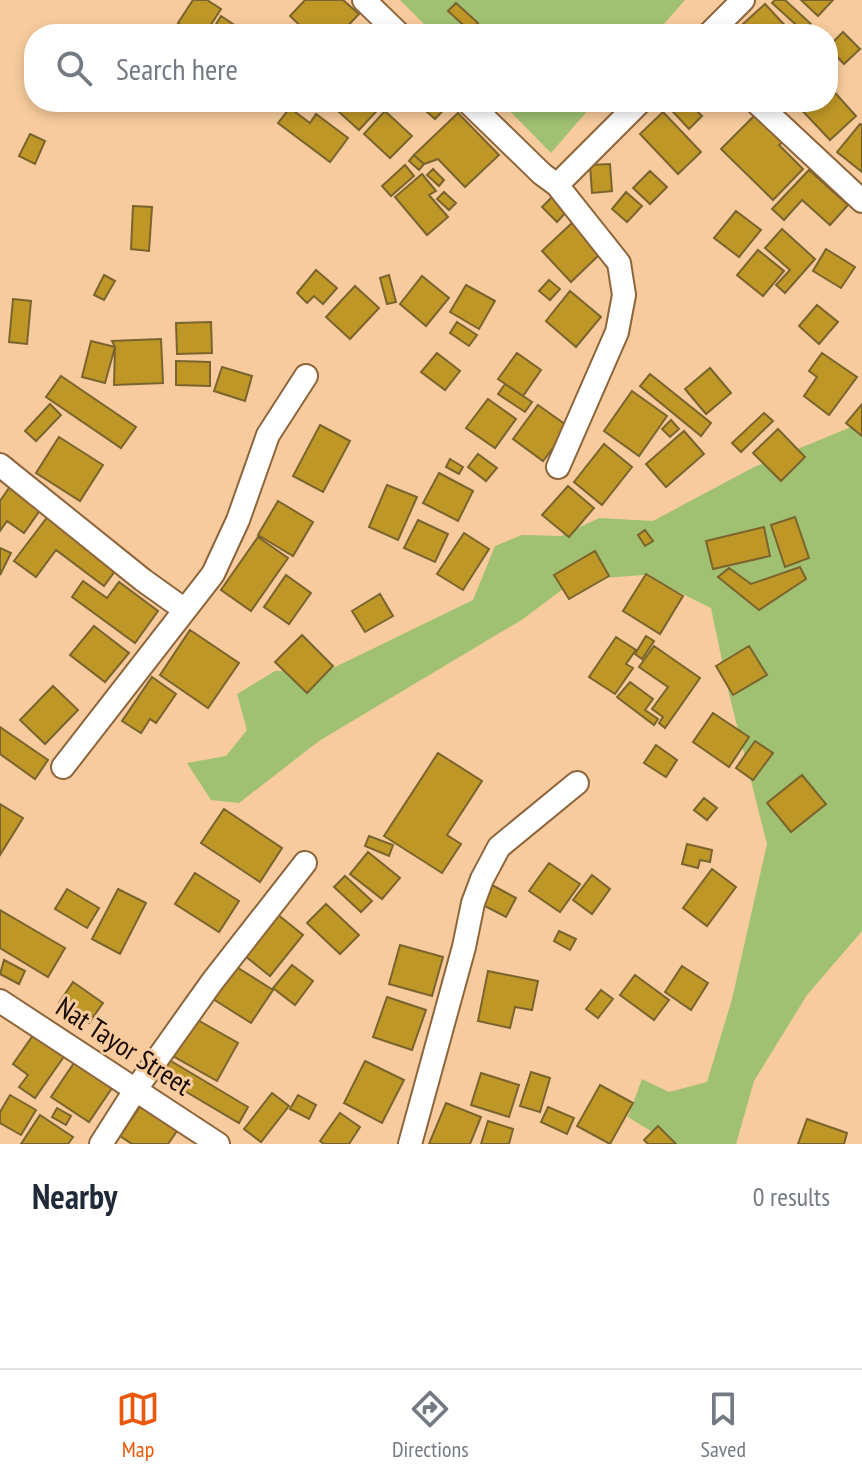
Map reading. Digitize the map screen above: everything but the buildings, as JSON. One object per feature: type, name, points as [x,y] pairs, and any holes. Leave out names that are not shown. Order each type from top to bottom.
[{"type":"street","points":[[364,0],[389,24]]},
{"type":"street","points":[[719,24],[743,0]]},
{"type":"street","points":[[478,112],[557,185],[619,263],[624,295],[617,332],[558,467]]},
{"type":"street","points":[[557,185],[630,112]]},
{"type":"street","points":[[767,112],[862,201]]},
{"type":"street","points":[[63,767],[213,574],[238,520],[268,435],[306,376]]},
{"type":"street","points":[[0,465],[185,610]]},
{"type":"street","points":[[410,1144],[482,879],[499,847],[577,783]]},
{"type":"street","points":[[101,1144],[136,1089],[239,945],[305,863]]},
{"type":"street","name":"Nat Tayor Street","points":[[0,1001],[217,1143]]},
{"type":"green space","points":[[400,0],[685,0],[664,24],[424,24]]},
{"type":"green space","points":[[511,112],[586,112],[551,153]]},
{"type":"green space","points":[[862,417],[862,931],[807,995],[754,1081],[736,1144],[672,1144],[628,1117],[642,1079],[669,1092],[707,1082],[732,999],[767,844],[711,608],[644,575],[575,580],[523,619],[319,741],[239,803],[211,800],[187,763],[226,756],[247,730],[237,694],[275,671],[327,671],[473,600],[495,546],[522,535],[561,536],[599,518],[653,521],[754,467],[851,427]]}]
